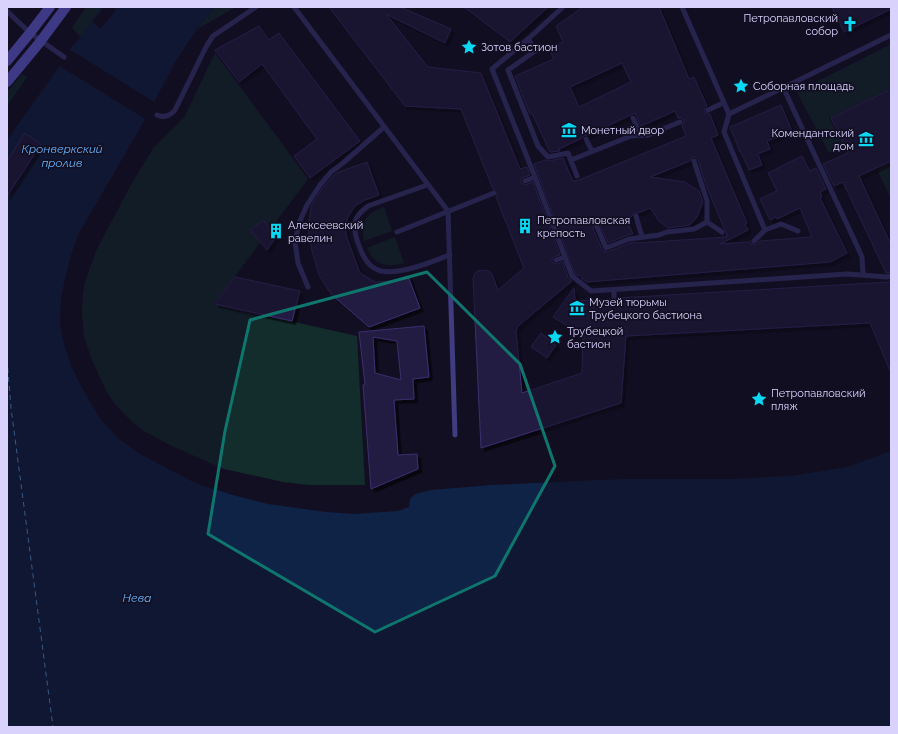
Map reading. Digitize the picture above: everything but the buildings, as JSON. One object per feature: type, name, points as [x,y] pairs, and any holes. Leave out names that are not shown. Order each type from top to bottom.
[{"type":"main road","points":[[7,61],[50,7]]},
{"type":"main road","points":[[7,82],[40,42],[66,7]]},
{"type":"lane","points":[[157,115],[161,117],[166,116],[172,114],[175,110],[206,45],[212,36],[256,7]]},
{"type":"lane","points":[[294,7],[448,212],[455,435]]},
{"type":"lane","points":[[563,7],[492,69],[572,276],[591,291],[847,274],[891,276]]},
{"type":"lane","points":[[682,7],[729,114],[724,132],[765,230]]},
{"type":"lane","points":[[7,10],[40,42],[64,57]]},
{"type":"lane","points":[[729,114],[891,35]]},
{"type":"lane","points":[[528,39],[535,51],[508,70],[538,146],[548,157],[568,153],[577,176]]},
{"type":"lane","points":[[783,88],[862,257],[863,274]]},
{"type":"lane","points":[[708,110],[723,103]]},
{"type":"lane","points":[[633,118],[641,135]]},
{"type":"lane","points":[[570,160],[631,136],[648,135],[680,122]]},
{"type":"lane","points":[[308,287],[298,263],[295,242],[299,223],[307,205],[320,185],[331,172],[384,128]]},
{"type":"lane","points":[[586,139],[592,151]]},
{"type":"lane","points":[[694,161],[707,201],[707,222]]},
{"type":"lane","points":[[525,181],[535,177]]},
{"type":"lane","points":[[428,185],[368,206],[360,212],[356,219],[354,227],[356,236],[364,258],[371,266],[380,271],[391,272],[406,270],[450,255]]},
{"type":"lane","points":[[397,232],[494,193]]},
{"type":"lane","points":[[636,216],[642,237]]},
{"type":"lane","points":[[707,222],[722,232]]},
{"type":"lane","points":[[597,227],[606,248],[629,239],[694,229],[707,222]]},
{"type":"lane","points":[[754,241],[765,230],[781,224],[798,231]]},
{"type":"lane","points":[[556,260],[565,257]]},
{"type":"lane","points":[[614,290],[614,299]]},
{"type":"highlighted area","points":[[427,272],[520,364],[555,466],[495,576],[375,632],[208,534],[225,431],[250,320]]},
{"type":"green space","points":[[86,7],[102,7],[81,37],[72,28]]},
{"type":"green space","points":[[215,7],[236,7],[197,29]]},
{"type":"green space","points":[[891,44],[891,88],[829,118],[843,146],[829,153],[797,92]]},
{"type":"green space","points":[[215,53],[308,179],[214,304],[357,336],[365,485],[309,485],[283,482],[224,469],[174,447],[144,431],[132,422],[114,403],[106,390],[91,358],[84,336],[82,312],[83,292],[96,251],[131,185],[154,147],[184,118]]},
{"type":"green space","points":[[22,74],[27,77],[7,106],[7,92]]},
{"type":"green space","points":[[891,162],[891,199],[877,169]]},
{"type":"green space","points":[[384,207],[392,231],[364,241],[363,228],[366,219],[373,212]]},
{"type":"green space","points":[[395,237],[404,263],[387,265],[377,262],[367,248]]},
{"type":"water","name":"Нева","points":[[102,7],[215,7],[197,29],[175,62],[144,121],[79,233],[71,254],[65,278],[61,299],[60,323],[64,345],[72,368],[83,390],[101,420],[119,439],[140,454],[197,484],[268,504],[326,512],[354,514],[398,511],[409,507],[410,499],[415,494],[431,490],[492,485],[623,479],[734,479],[791,476],[848,467],[891,451],[891,727],[7,727],[7,140],[59,67],[72,46],[81,37]]},
{"type":"pier","points":[[104,7],[113,7],[116,10],[101,29],[92,22]]},
{"type":"pier","points":[[69,49],[156,103],[147,120],[59,66]]},
{"type":"ferry route","points":[[7,359],[11,408],[53,727]]},
{"type":"place","name":"Петропавловский собор","points":[[850,24]]},
{"type":"place","name":"Зотов бастион","points":[[469,47]]},
{"type":"place","name":"Соборная площадь","points":[[741,86]]},
{"type":"place","name":"Монетный двор","points":[[569,130]]},
{"type":"place","name":"Комендантский дом","points":[[866,139]]},
{"type":"place","name":"Петропавловская крепость","points":[[525,226]]},
{"type":"place","name":"Алексеевский равелин","points":[[276,231]]},
{"type":"place","name":"Музей тюрьмы Трубецкого бастиона","points":[[577,308]]},
{"type":"place","name":"Трубецкой бастион","points":[[555,337]]},
{"type":"place","name":"Петропавловский пляж","points":[[759,399]]},
{"type":"water label","name":"Кронверкский пролив","points":[[62,156]]}]
